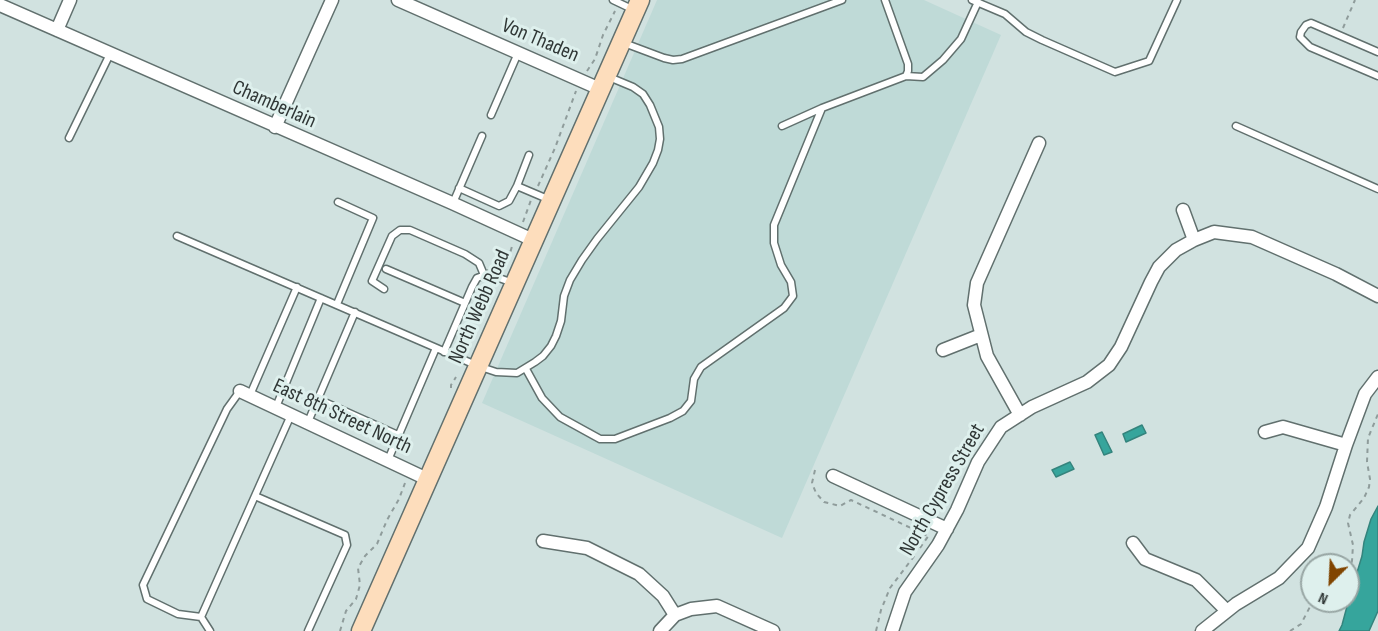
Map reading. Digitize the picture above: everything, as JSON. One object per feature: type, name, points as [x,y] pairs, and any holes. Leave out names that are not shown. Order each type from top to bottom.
[{"type":"main road","name":"North Webb Road","points":[[361,631],[621,42],[627,3]]},
{"type":"street","points":[[57,30],[70,0]]},
{"type":"street","points":[[275,127],[332,0]]},
{"type":"street","name":"Von Thaden","points":[[398,0],[518,53],[603,82]]},
{"type":"street","name":"Chamberlain","points":[[0,5],[533,240]]},
{"type":"street","points":[[1020,415],[987,356],[974,305],[977,283],[1039,144]]},
{"type":"street","points":[[1183,210],[1194,240],[1214,232],[1252,237],[1336,274],[1378,296]]},
{"type":"street","name":"North Cypress Street","points":[[892,631],[905,592],[947,529],[978,462],[1001,427],[1032,407],[1087,382],[1109,365],[1121,347],[1159,267],[1176,250],[1194,240]]},
{"type":"street","points":[[943,350],[981,335]]},
{"type":"street","points":[[1202,631],[1236,604],[1279,578],[1308,548],[1326,507],[1365,394],[1378,377]]},
{"type":"street","name":"East 8th Street North","points":[[245,394],[428,479]]},
{"type":"street","points":[[1265,432],[1283,427],[1346,445]]},
{"type":"street","points":[[833,476],[947,529]]},
{"type":"street","points":[[543,542],[587,548],[639,574],[663,596],[675,615]]},
{"type":"street","points":[[1133,543],[1145,559],[1196,580],[1227,611]]},
{"type":"street","points":[[660,631],[675,615],[691,609],[717,606],[773,631]]},
{"type":"lane","points":[[621,42],[664,58],[682,59],[842,0]]},
{"type":"lane","points":[[885,0],[908,64],[906,76]]},
{"type":"lane","points":[[782,126],[906,76],[923,78],[961,39],[975,1],[1005,14],[1026,32],[1115,72],[1149,61],[1177,0]]},
{"type":"lane","points":[[1378,52],[1311,23],[1301,32],[1300,37],[1310,47],[1378,76]]},
{"type":"lane","points":[[491,115],[518,53]]},
{"type":"lane","points":[[69,138],[110,54]]},
{"type":"lane","points":[[177,236],[478,366],[496,372],[517,373],[543,356],[550,346],[561,321],[564,296],[570,280],[597,239],[639,187],[658,150],[659,127],[650,105],[642,94],[633,87],[603,82]]},
{"type":"lane","points":[[526,369],[542,398],[560,417],[600,439],[615,439],[683,411],[691,401],[694,378],[701,367],[784,308],[793,296],[791,282],[781,265],[774,243],[774,225],[822,108]]},
{"type":"lane","points":[[1236,126],[1378,189]]},
{"type":"lane","points":[[452,203],[482,136]]},
{"type":"lane","points":[[459,188],[499,206],[509,201],[518,186],[529,155]]},
{"type":"lane","points":[[518,186],[550,200]]},
{"type":"lane","points":[[337,304],[373,218],[338,202]]},
{"type":"lane","points":[[384,289],[372,281],[392,236],[400,230],[410,230],[465,254],[479,262],[484,275]]},
{"type":"lane","points":[[386,269],[465,303]]},
{"type":"lane","points":[[444,352],[477,278],[488,274],[515,283]]},
{"type":"lane","points":[[210,631],[201,617],[178,614],[147,599],[143,585],[227,409],[245,394],[297,287]]},
{"type":"lane","points":[[275,408],[321,298]]},
{"type":"lane","points":[[308,423],[355,312]]},
{"type":"lane","points":[[448,318],[457,321]]},
{"type":"lane","points":[[388,460],[436,348]]},
{"type":"lane","points":[[318,399],[398,435]]},
{"type":"lane","points":[[201,617],[291,415]]},
{"type":"lane","points":[[255,496],[345,535],[347,545],[308,631]]},
{"type":"path","points":[[1348,17],[1356,0]]},
{"type":"path","points":[[585,73],[595,59],[603,35],[627,3]]},
{"type":"path","points":[[537,188],[555,148],[577,88]]},
{"type":"path","points":[[522,225],[531,200]]},
{"type":"path","points":[[508,260],[513,243]]},
{"type":"path","points":[[1352,553],[1348,523],[1350,515],[1364,498],[1369,487],[1368,438],[1378,414]]},
{"type":"path","points":[[815,470],[812,483],[816,493],[824,502],[840,506],[851,500],[928,536]]},
{"type":"path","points":[[340,631],[346,611],[356,599],[360,585],[358,568],[364,556],[377,544],[405,483]]},
{"type":"path","points":[[1290,631],[1301,624],[1307,613]]},
{"type":"shaded area","points":[[657,0],[924,0],[1001,35],[782,538],[482,403]]},
{"type":"water","points":[[1142,425],[1146,433],[1126,442],[1123,434]]},
{"type":"water","points":[[1102,432],[1112,452],[1104,455],[1095,435]]},
{"type":"water","points":[[1070,462],[1074,469],[1056,477],[1052,470]]},
{"type":"water","points":[[1378,506],[1378,611],[1369,631],[1339,631],[1345,613],[1360,613],[1360,563],[1371,519]]}]
